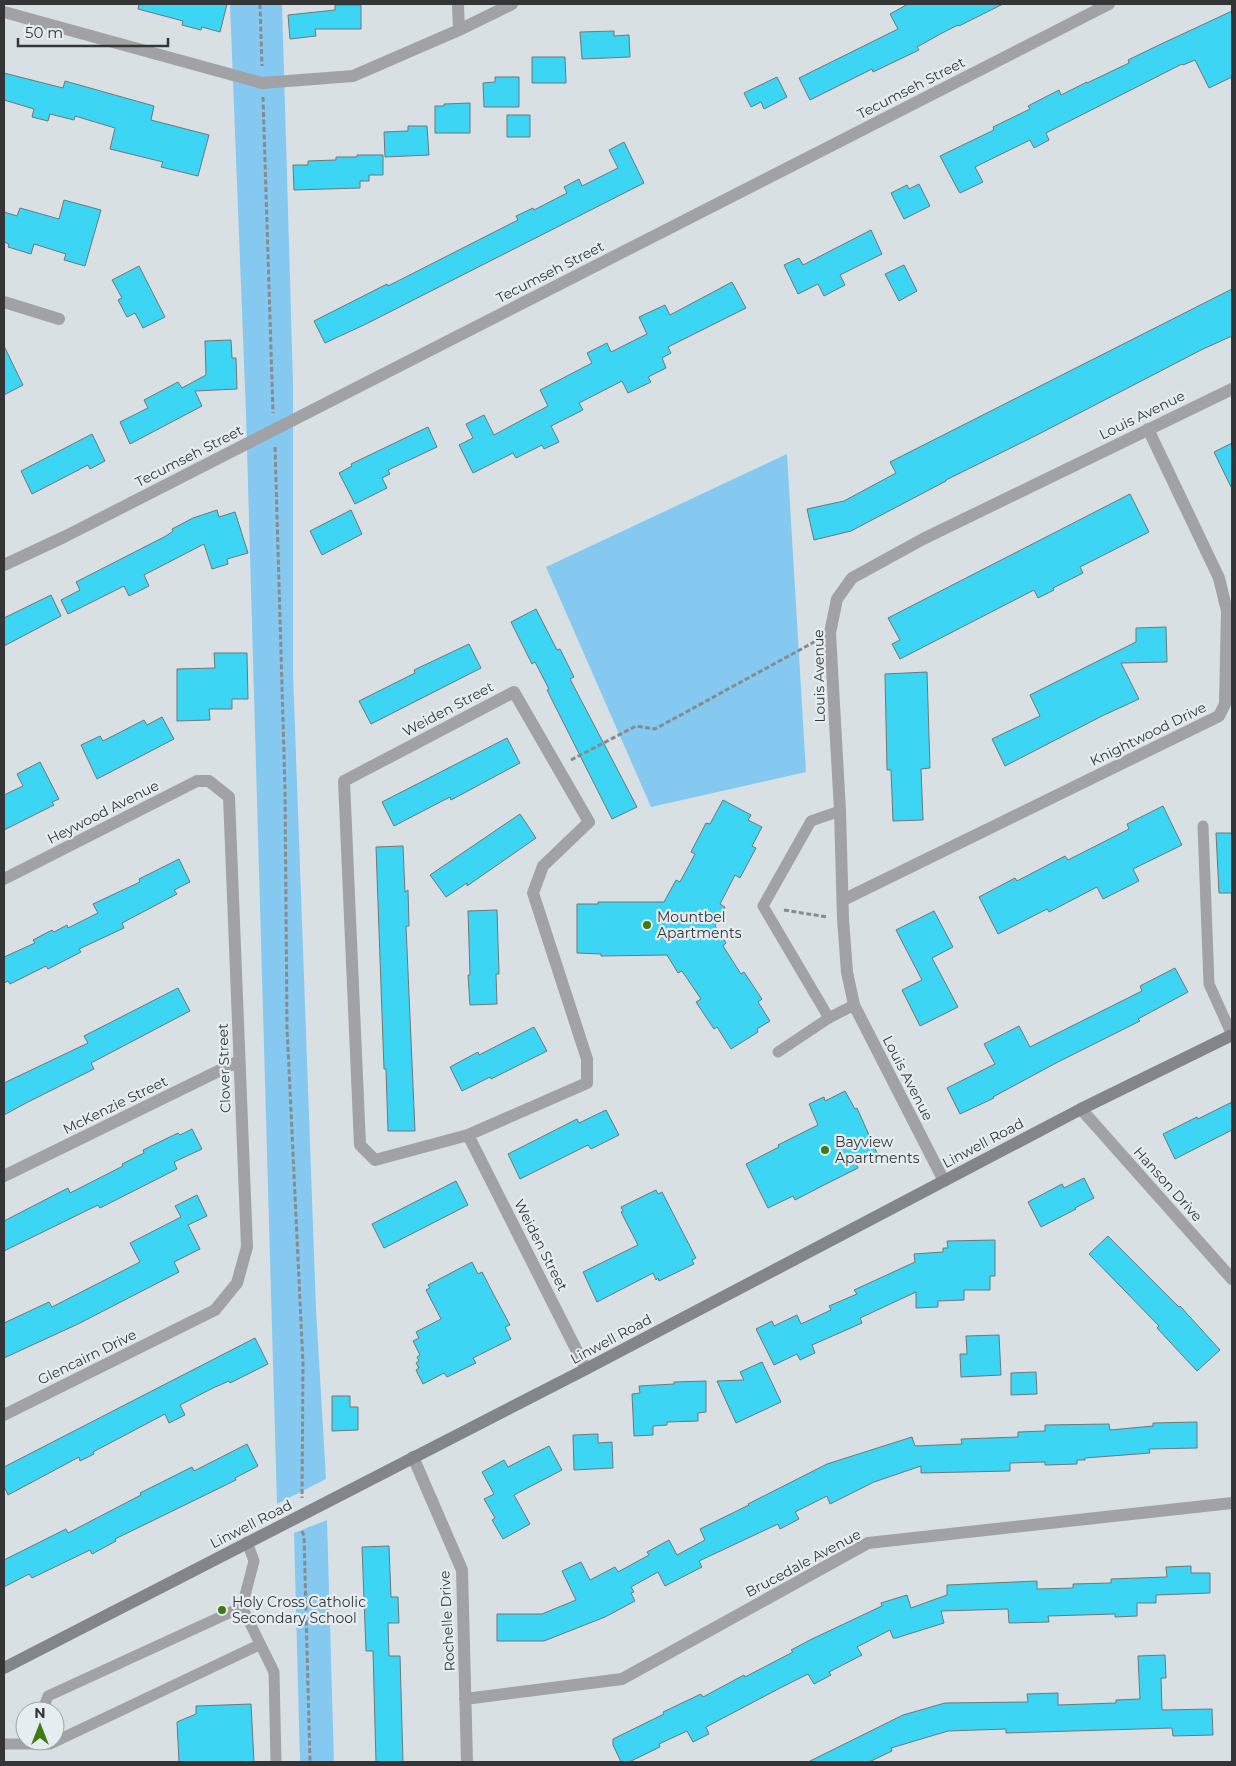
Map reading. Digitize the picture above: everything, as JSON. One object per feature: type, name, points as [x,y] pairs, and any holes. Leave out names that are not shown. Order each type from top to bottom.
[{"type":"main road","name":"Linwell Road","points":[[4,1668],[586,1369],[1081,1109],[1232,1035]]},
{"type":"street","points":[[458,4],[459,30]]},
{"type":"street","points":[[4,12],[262,83],[353,76],[459,30],[512,4]]},
{"type":"street","name":"Tecumseh Street","points":[[4,565],[66,536],[1109,4]]},
{"type":"street","points":[[4,302],[59,318]]},
{"type":"street","name":"Louis Avenue","points":[[944,1181],[854,1005],[847,972],[830,633],[837,599],[852,578],[923,539],[1148,428],[1232,389]]},
{"type":"street","name":"Knightwood Drive","points":[[843,900],[1219,716],[1225,704],[1227,611],[1219,578],[1148,428]]},
{"type":"street","name":"Weiden Street","points":[[514,692],[589,822],[543,866],[534,893],[587,1059],[587,1084],[468,1135],[375,1160],[360,1145],[344,781],[514,692]]},
{"type":"street","name":"Heywood Avenue","points":[[4,879],[197,781],[209,781],[216,787]]},
{"type":"street","name":"Clover Street","points":[[183,1326],[215,1310],[237,1283],[247,1248],[229,797],[216,787]]},
{"type":"street","name":"McKenzie Street","points":[[4,1176],[239,1061]]},
{"type":"street","name":"Hanson Drive","points":[[1081,1109],[1232,1279]]},
{"type":"street","name":"Weiden Street","points":[[468,1135],[586,1369]]},
{"type":"street","name":"Glencairn Drive","points":[[4,1415],[183,1326]]},
{"type":"street","name":"Rochelle Drive","points":[[413,1457],[462,1570],[467,1762]]},
{"type":"street","name":"Brucedale Avenue","points":[[465,1699],[622,1679],[868,1543],[1232,1503]]},
{"type":"lane","points":[[829,1018],[763,906],[811,821],[840,811]]},
{"type":"lane","points":[[1203,826],[1209,984],[1232,1035]]},
{"type":"lane","points":[[778,1052],[829,1018],[854,1005]]},
{"type":"lane","points":[[247,1542],[254,1561],[242,1607],[259,1645],[274,1672],[276,1762]]},
{"type":"lane","points":[[46,1701],[48,1696],[242,1607]]},
{"type":"lane","points":[[65,1737],[259,1645]]},
{"type":"path","points":[[260,4],[262,75]]},
{"type":"path","points":[[263,98],[273,411]]},
{"type":"path","points":[[275,448],[285,789],[287,1027],[302,1364],[302,1495]]},
{"type":"path","points":[[557,767],[636,726],[655,729],[830,633]]},
{"type":"path","points":[[763,906],[843,919]]},
{"type":"path","points":[[301,1531],[304,1536],[310,1762]]},
{"type":"shaded area","points":[[230,4],[282,4],[293,383],[293,673],[316,1309],[326,1479],[277,1504],[246,414]]},
{"type":"shaded area","points":[[787,454],[806,772],[651,807],[546,567]]},
{"type":"shaded area","points":[[327,1520],[334,1762],[300,1762],[294,1533]]},
{"type":"building","points":[[139,4],[227,4],[220,32],[202,27],[201,30],[182,25],[183,21],[138,9]]},
{"type":"building","points":[[908,4],[1003,4],[944,32],[917,47],[919,50],[873,72],[872,69],[810,100],[799,78],[898,29],[890,14]]},
{"type":"building","points":[[335,5],[361,5],[361,29],[315,29],[316,36],[290,39],[288,15],[335,10]]},
{"type":"building","points":[[1232,11],[1232,77],[1209,88],[1195,60],[1182,64],[1046,133],[1049,140],[1034,148],[1030,140],[975,167],[983,182],[960,193],[958,190],[940,156],[994,130],[993,127],[1030,109],[1028,106],[1059,90],[1061,95],[1129,63],[1128,60]]},
{"type":"building","points":[[614,31],[614,36],[629,35],[630,57],[582,59],[580,32]]},
{"type":"building","points":[[532,57],[565,57],[566,83],[532,83]]},
{"type":"building","points":[[4,73],[63,88],[65,81],[154,106],[151,120],[209,135],[198,176],[161,167],[163,162],[110,149],[115,128],[75,116],[74,120],[50,114],[48,121],[32,117],[34,109],[4,100]]},
{"type":"building","points":[[495,77],[519,77],[519,107],[484,107],[483,83],[495,82]]},
{"type":"building","points":[[777,77],[787,97],[764,109],[761,102],[751,107],[744,93]]},
{"type":"building","points":[[470,103],[470,133],[435,133],[435,106]]},
{"type":"building","points":[[507,115],[530,115],[530,137],[507,137]]},
{"type":"building","points":[[408,126],[427,126],[429,155],[385,157],[384,132],[408,131]]},
{"type":"building","points":[[624,142],[644,183],[325,343],[314,321],[518,220],[516,216],[533,208],[534,210],[567,193],[564,187],[579,179],[582,186],[618,168],[609,150]]},
{"type":"building","points":[[357,155],[383,155],[383,175],[369,175],[369,181],[360,181],[360,188],[294,190],[293,165],[308,165],[308,161],[336,160],[336,157],[357,157]]},
{"type":"building","points":[[919,184],[930,206],[904,219],[891,193],[907,185],[909,189]]},
{"type":"building","points":[[64,200],[101,210],[85,266],[64,260],[66,254],[34,244],[31,254],[8,247],[9,244],[4,242],[4,212],[17,216],[20,208],[59,219]]},
{"type":"building","points":[[871,230],[882,254],[840,275],[845,285],[824,296],[818,284],[798,294],[784,265],[799,258],[803,265]]},
{"type":"building","points":[[904,265],[917,291],[899,301],[885,274]]},
{"type":"building","points":[[139,266],[165,317],[143,328],[135,313],[127,317],[118,300],[122,298],[112,280]]},
{"type":"building","points":[[732,282],[746,308],[668,347],[671,353],[662,358],[666,368],[648,377],[651,382],[628,393],[622,381],[579,403],[583,410],[551,426],[559,442],[544,449],[542,445],[516,458],[513,453],[473,473],[459,445],[473,438],[466,424],[484,415],[494,435],[548,406],[540,390],[592,363],[587,353],[607,343],[611,352],[647,334],[639,317],[665,305],[670,315]]},
{"type":"building","points":[[1232,289],[1232,336],[946,480],[851,531],[814,540],[807,509],[844,501],[896,473],[890,462]]},
{"type":"building","points":[[231,340],[232,358],[236,358],[237,389],[195,391],[202,406],[130,444],[120,422],[148,408],[144,400],[178,382],[182,388],[206,375],[205,341]]},
{"type":"building","points":[[4,346],[23,385],[4,395]]},
{"type":"building","points":[[428,427],[437,447],[388,470],[390,474],[382,478],[387,488],[355,504],[339,473],[352,466],[351,464]]},
{"type":"building","points":[[92,434],[105,461],[90,469],[88,465],[32,494],[21,471]]},
{"type":"building","points":[[1232,443],[1232,489],[1214,452]]},
{"type":"building","points":[[1130,494],[1149,532],[1080,567],[1083,573],[1053,588],[1054,590],[1038,598],[1034,590],[900,659],[892,644],[900,640],[888,618]]},
{"type":"building","points":[[217,510],[219,517],[235,512],[248,553],[227,559],[228,564],[212,569],[204,544],[144,575],[149,586],[129,596],[124,586],[68,614],[61,600],[80,590],[76,582],[166,536],[173,531],[172,529],[193,518]]},
{"type":"building","points":[[351,510],[362,534],[322,555],[310,531]]},
{"type":"building","points":[[51,595],[61,616],[4,646],[4,618]]},
{"type":"building","points":[[536,609],[557,650],[560,649],[574,677],[570,679],[637,807],[612,819],[547,690],[549,689],[535,662],[532,664],[511,622]]},
{"type":"building","points":[[1166,627],[1167,662],[1121,663],[1139,699],[1005,766],[992,739],[1040,716],[1030,695],[1136,642],[1136,628]]},
{"type":"building","points":[[469,644],[481,668],[371,724],[359,701],[415,673],[414,670]]},
{"type":"building","points":[[214,653],[247,653],[248,699],[232,699],[232,709],[209,709],[210,720],[177,721],[177,669],[215,668]]},
{"type":"building","points":[[927,672],[930,768],[921,769],[923,820],[893,821],[891,770],[887,770],[885,674]]},
{"type":"building","points":[[162,717],[174,739],[97,779],[81,745],[100,736],[103,741],[144,720],[147,725]]},
{"type":"building","points":[[507,738],[520,763],[451,800],[450,797],[394,826],[382,802]]},
{"type":"building","points":[[40,762],[59,799],[52,802],[54,805],[4,830],[4,795],[23,786],[17,774]]},
{"type":"building","name":"Mountbel Apartments","points":[[723,800],[751,815],[748,820],[762,827],[752,846],[756,848],[740,878],[735,875],[720,904],[725,907],[715,926],[726,943],[723,946],[741,974],[744,972],[762,999],[758,1002],[770,1021],[757,1029],[758,1032],[731,1049],[717,1027],[714,1029],[696,1002],[701,999],[682,971],[678,973],[667,955],[601,956],[601,954],[577,953],[577,904],[598,904],[598,902],[664,902],[676,880],[680,882],[695,854],[691,852],[706,823],[710,824]]},
{"type":"building","points":[[1163,806],[1182,845],[1133,869],[1139,881],[1103,899],[1097,887],[1049,912],[1047,909],[998,934],[979,897],[1015,878],[1017,881],[1065,856],[1068,860],[1129,829],[1127,824]]},
{"type":"building","points":[[520,814],[536,838],[467,886],[467,883],[446,897],[430,875]]},
{"type":"building","points":[[1216,833],[1232,833],[1232,893],[1219,893]]},
{"type":"building","points":[[403,846],[405,892],[408,890],[409,926],[406,926],[415,1131],[388,1131],[376,847]]},
{"type":"building","points":[[179,859],[190,882],[174,890],[177,894],[122,923],[124,928],[79,949],[81,952],[48,969],[46,966],[10,984],[8,981],[4,983],[4,957],[35,943],[33,940],[52,930],[54,932],[67,925],[68,928],[98,913],[93,904],[140,882],[139,879]]},
{"type":"building","points":[[497,910],[499,974],[496,974],[497,1004],[470,1005],[468,911]]},
{"type":"building","points":[[934,911],[953,947],[932,958],[958,1007],[920,1026],[902,990],[922,980],[896,930]]},
{"type":"building","points":[[1175,968],[1188,992],[1138,1019],[1140,1021],[960,1114],[947,1088],[995,1064],[984,1044],[1019,1026],[1030,1047],[1142,991],[1140,986]]},
{"type":"building","points":[[178,988],[190,1011],[91,1063],[94,1069],[4,1115],[4,1083],[88,1043],[84,1036]]},
{"type":"building","points":[[534,1027],[547,1051],[462,1091],[450,1067],[478,1052],[479,1055]]},
{"type":"building","name":"Bayview Apartments","points":[[845,1091],[855,1109],[857,1108],[877,1153],[856,1163],[858,1168],[795,1200],[793,1196],[768,1208],[746,1164],[818,1125],[809,1104],[824,1097],[825,1101]]},
{"type":"building","points":[[1232,1102],[1232,1130],[1175,1159],[1163,1134]]},
{"type":"building","points":[[606,1110],[619,1135],[591,1149],[588,1145],[520,1179],[508,1154],[577,1119],[579,1123]]},
{"type":"building","points":[[192,1129],[202,1149],[174,1162],[177,1169],[100,1208],[98,1205],[4,1251],[4,1221],[68,1188],[70,1193],[123,1166],[122,1164],[144,1153],[143,1150],[178,1133],[180,1135]]},
{"type":"building","points":[[1084,1178],[1094,1198],[1041,1227],[1028,1202],[1062,1184],[1064,1188]]},
{"type":"building","points":[[456,1181],[468,1205],[384,1248],[372,1224]]},
{"type":"building","points":[[656,1190],[658,1194],[662,1192],[696,1258],[692,1260],[694,1264],[659,1281],[658,1278],[656,1280],[653,1273],[597,1302],[583,1272],[638,1245],[621,1212],[623,1211],[621,1207]]},
{"type":"building","points":[[197,1195],[207,1216],[188,1225],[200,1249],[174,1262],[179,1272],[78,1324],[4,1358],[4,1323],[49,1302],[52,1307],[140,1262],[130,1243],[181,1217],[175,1206]]},
{"type":"building","points":[[1108,1236],[1180,1306],[1220,1350],[1197,1371],[1157,1328],[1159,1326],[1089,1254]]},
{"type":"building","points":[[995,1240],[995,1276],[990,1276],[990,1290],[964,1290],[964,1300],[938,1301],[938,1307],[916,1308],[916,1292],[860,1318],[862,1323],[812,1345],[815,1353],[800,1360],[797,1354],[774,1365],[756,1329],[772,1321],[774,1326],[797,1315],[801,1324],[831,1310],[829,1306],[857,1294],[854,1290],[915,1262],[914,1254],[943,1252],[943,1248],[948,1248],[947,1241]]},
{"type":"building","points":[[472,1262],[478,1274],[482,1272],[510,1325],[505,1327],[511,1339],[473,1358],[476,1363],[447,1377],[444,1373],[423,1384],[416,1370],[419,1368],[416,1363],[419,1361],[417,1357],[420,1355],[413,1341],[419,1338],[416,1332],[441,1319],[426,1290],[430,1288],[428,1285]]},
{"type":"building","points":[[999,1335],[1001,1375],[961,1377],[960,1354],[967,1354],[966,1336]]},
{"type":"building","points":[[255,1338],[268,1364],[180,1405],[185,1415],[169,1423],[165,1414],[93,1452],[94,1454],[80,1461],[79,1457],[8,1495],[4,1486],[4,1467]]},
{"type":"building","points":[[762,1362],[781,1402],[736,1423],[717,1381],[744,1380],[740,1372]]},
{"type":"building","points":[[1036,1372],[1037,1394],[1011,1395],[1011,1373]]},
{"type":"building","points":[[706,1381],[706,1412],[698,1413],[698,1421],[667,1422],[667,1425],[653,1426],[653,1435],[634,1436],[632,1394],[640,1393],[639,1386]]},
{"type":"building","points":[[332,1396],[350,1396],[350,1407],[358,1407],[358,1430],[332,1431]]},
{"type":"building","points":[[1197,1422],[1197,1448],[1149,1449],[1150,1453],[1085,1458],[1085,1460],[1077,1460],[1077,1464],[1045,1465],[1045,1462],[1010,1463],[1010,1471],[921,1473],[921,1466],[874,1482],[830,1504],[827,1496],[795,1512],[799,1519],[780,1529],[778,1524],[699,1561],[702,1567],[665,1586],[658,1572],[631,1587],[634,1592],[631,1593],[635,1601],[605,1617],[544,1641],[497,1641],[497,1614],[542,1614],[576,1600],[562,1571],[581,1562],[590,1580],[615,1567],[618,1572],[649,1555],[647,1552],[669,1540],[677,1555],[705,1540],[700,1529],[827,1464],[912,1437],[915,1446],[962,1444],[961,1439],[1018,1437],[1018,1432],[1045,1431],[1045,1425],[1109,1424],[1110,1430],[1153,1426],[1153,1423]]},
{"type":"building","points":[[598,1434],[598,1443],[612,1442],[613,1468],[574,1470],[573,1435]]},
{"type":"building","points":[[247,1444],[258,1466],[235,1478],[236,1480],[115,1539],[116,1541],[92,1554],[90,1550],[32,1578],[29,1574],[4,1587],[4,1560],[66,1529],[68,1533],[192,1467],[194,1471]]},
{"type":"building","points":[[549,1446],[562,1470],[514,1495],[530,1524],[503,1539],[492,1520],[495,1518],[484,1499],[494,1494],[482,1472],[504,1460],[508,1467]]},
{"type":"building","points":[[389,1546],[391,1597],[398,1597],[399,1623],[388,1623],[389,1656],[400,1656],[403,1762],[376,1762],[373,1651],[366,1651],[362,1547]]},
{"type":"building","points":[[1191,1566],[1191,1573],[1210,1573],[1210,1593],[1156,1595],[1156,1603],[1137,1603],[1137,1616],[1115,1617],[1115,1614],[1048,1616],[1049,1622],[1009,1623],[1008,1609],[941,1611],[944,1623],[896,1638],[893,1638],[890,1630],[857,1647],[862,1655],[829,1672],[831,1675],[814,1684],[808,1674],[706,1727],[709,1734],[693,1742],[687,1731],[659,1744],[660,1747],[629,1762],[621,1762],[613,1745],[613,1739],[664,1714],[663,1712],[701,1694],[703,1697],[744,1675],[745,1677],[793,1652],[791,1650],[812,1639],[882,1606],[881,1603],[907,1595],[911,1608],[947,1595],[947,1585],[1037,1581],[1037,1589],[1073,1588],[1073,1584],[1111,1583],[1111,1579],[1167,1577],[1166,1567]]},
{"type":"building","points":[[1165,1655],[1166,1678],[1161,1678],[1162,1710],[1212,1709],[1213,1735],[1173,1736],[1172,1728],[1006,1733],[1006,1729],[948,1731],[891,1748],[892,1751],[869,1762],[808,1762],[903,1715],[945,1703],[1028,1702],[1027,1694],[1058,1693],[1058,1705],[1116,1703],[1116,1700],[1140,1699],[1138,1656]]},
{"type":"building","points":[[251,1704],[254,1762],[179,1762],[177,1722],[196,1714],[196,1706]]},
{"type":"place","name":"Mountbel Apartments","points":[[647,925]]},
{"type":"place","name":"Bayview Apartments","points":[[825,1150]]},
{"type":"place","name":"Holy Cross Catholic Secondary School","points":[[222,1610]]}]
